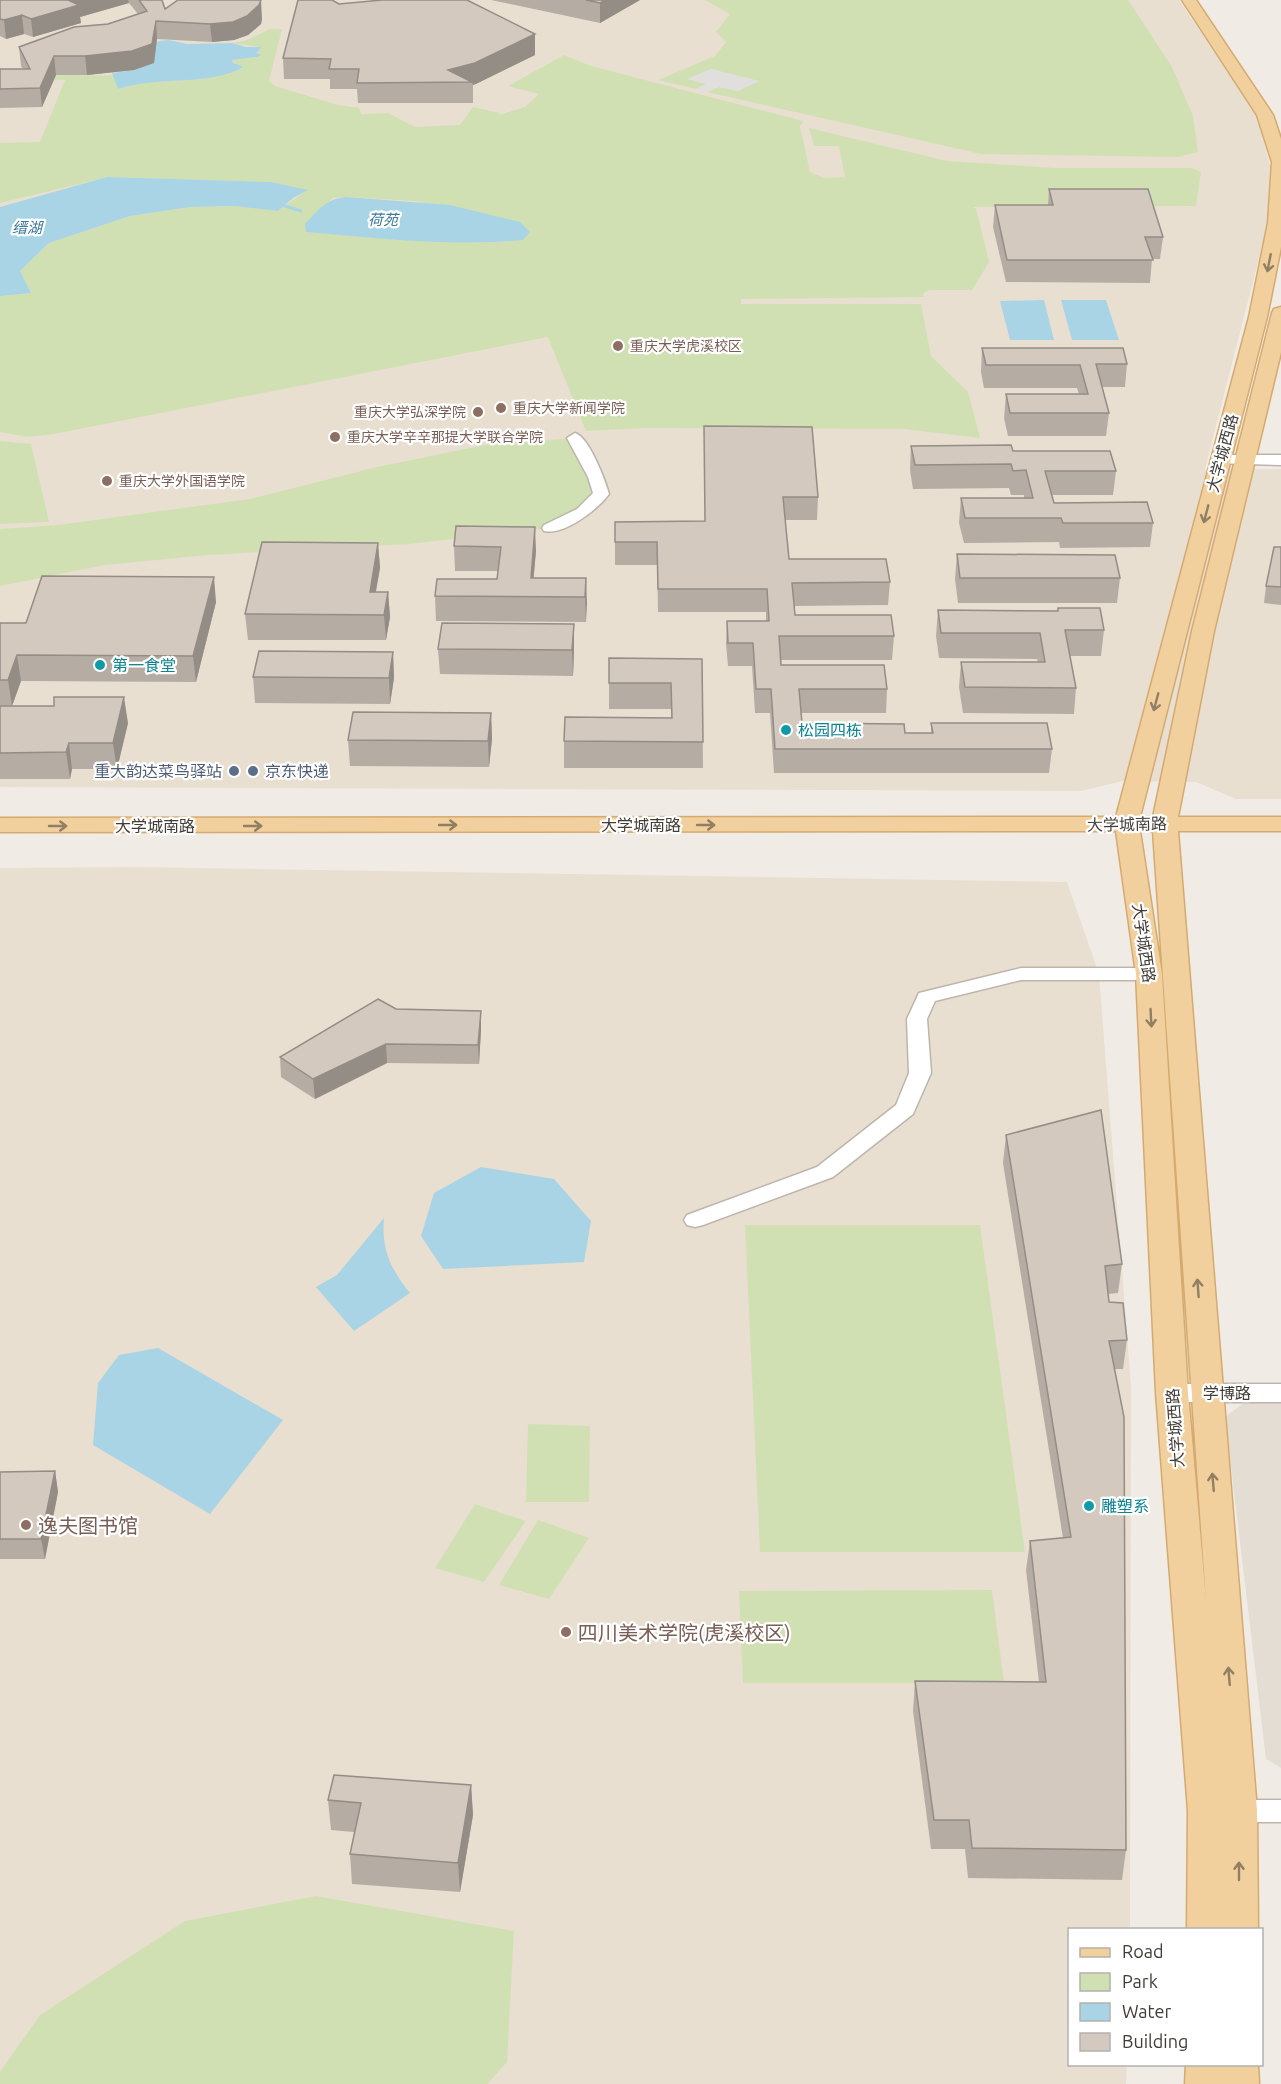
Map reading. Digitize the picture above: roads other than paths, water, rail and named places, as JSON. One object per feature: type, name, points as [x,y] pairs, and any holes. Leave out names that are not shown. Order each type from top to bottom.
[{"type":"main road","name":"大学城西路","points":[[1189,0],[1265,115],[1280,162],[1277,223],[1232,460],[1203,631],[1166,815],[1206,1394],[1239,1811],[1239,1928]]},
{"type":"main road","points":[[1206,0],[1281,114]]},
{"type":"main road","name":"大学城西路","points":[[1206,1928],[1206,1811],[1172,1393],[1149,974],[1128,815],[1232,460],[1281,316]]},
{"type":"main road","name":"大学城南路","points":[[0,807],[1128,815],[1281,808]]},
{"type":"main road","name":"大学城南路","points":[[0,825],[1128,815]]},
{"type":"main road","name":"大学城南路","points":[[1166,815],[1281,825]]},
{"type":"main road","points":[[1205,2066],[1205,2084]]},
{"type":"main road","points":[[1239,2066],[1239,2084]]},
{"type":"street","points":[[550,528],[584,512],[601,494],[596,477],[575,438]]},
{"type":"street","points":[[1232,460],[1281,460]]},
{"type":"street","points":[[695,1220],[825,1172],[906,1109],[920,1073],[917,1019],[926,997],[1021,974],[1149,974]]},
{"type":"street","name":"学博路","points":[[1172,1393],[1281,1393]]},
{"type":"street","points":[[1206,1811],[1281,1811]]},
{"type":"water","points":[[168,40],[188,44],[232,43],[246,47],[261,47],[257,53],[261,55],[232,60],[233,63],[244,67],[214,77],[150,82],[118,89],[112,73],[134,70],[153,63],[153,46],[159,41]]},
{"type":"water","name":"缙湖","points":[[107,177],[271,182],[308,190],[293,198],[278,211],[233,206],[190,207],[130,216],[49,243],[20,271],[31,293],[0,296],[0,207]]},
{"type":"water","name":"荷苑","points":[[346,197],[450,205],[520,222],[530,232],[523,240],[469,243],[306,232],[305,224],[318,210],[333,200]]},
{"type":"water","points":[[1044,300],[1054,340],[1010,340],[1000,301]]},
{"type":"water","points":[[1061,300],[1106,300],[1119,340],[1072,340]]},
{"type":"water","points":[[481,1167],[554,1179],[591,1221],[584,1262],[443,1269],[421,1236],[434,1193]]},
{"type":"water","points":[[384,1218],[384,1240],[389,1258],[410,1293],[354,1331],[316,1287],[337,1275]]},
{"type":"water","points":[[158,1348],[283,1420],[210,1514],[93,1445],[98,1383],[119,1355]]},
{"type":"waterway","points":[[285,206],[301,211]]},
{"type":"place","name":"重庆大学虎溪校区","points":[[618,346]]},
{"type":"place","name":"重庆大学新闻学院","points":[[501,408]]},
{"type":"place","name":"重庆大学弘深学院","points":[[478,412]]},
{"type":"place","name":"重庆大学辛辛那提大学联合学院","points":[[335,437]]},
{"type":"place","name":"重庆大学外国语学院","points":[[107,481]]},
{"type":"place","name":"第一食堂","points":[[100,665]]},
{"type":"place","name":"松园四栋","points":[[786,730]]},
{"type":"place","name":"重大韵达菜鸟驿站","points":[[234,771]]},
{"type":"place","name":"京东快递","points":[[253,771]]},
{"type":"place","name":"雕塑系","points":[[1089,1506]]},
{"type":"place","name":"逸夫图书馆","points":[[26,1525]]},
{"type":"place","name":"四川美术学院(虎溪校区)","points":[[566,1632]]}]
